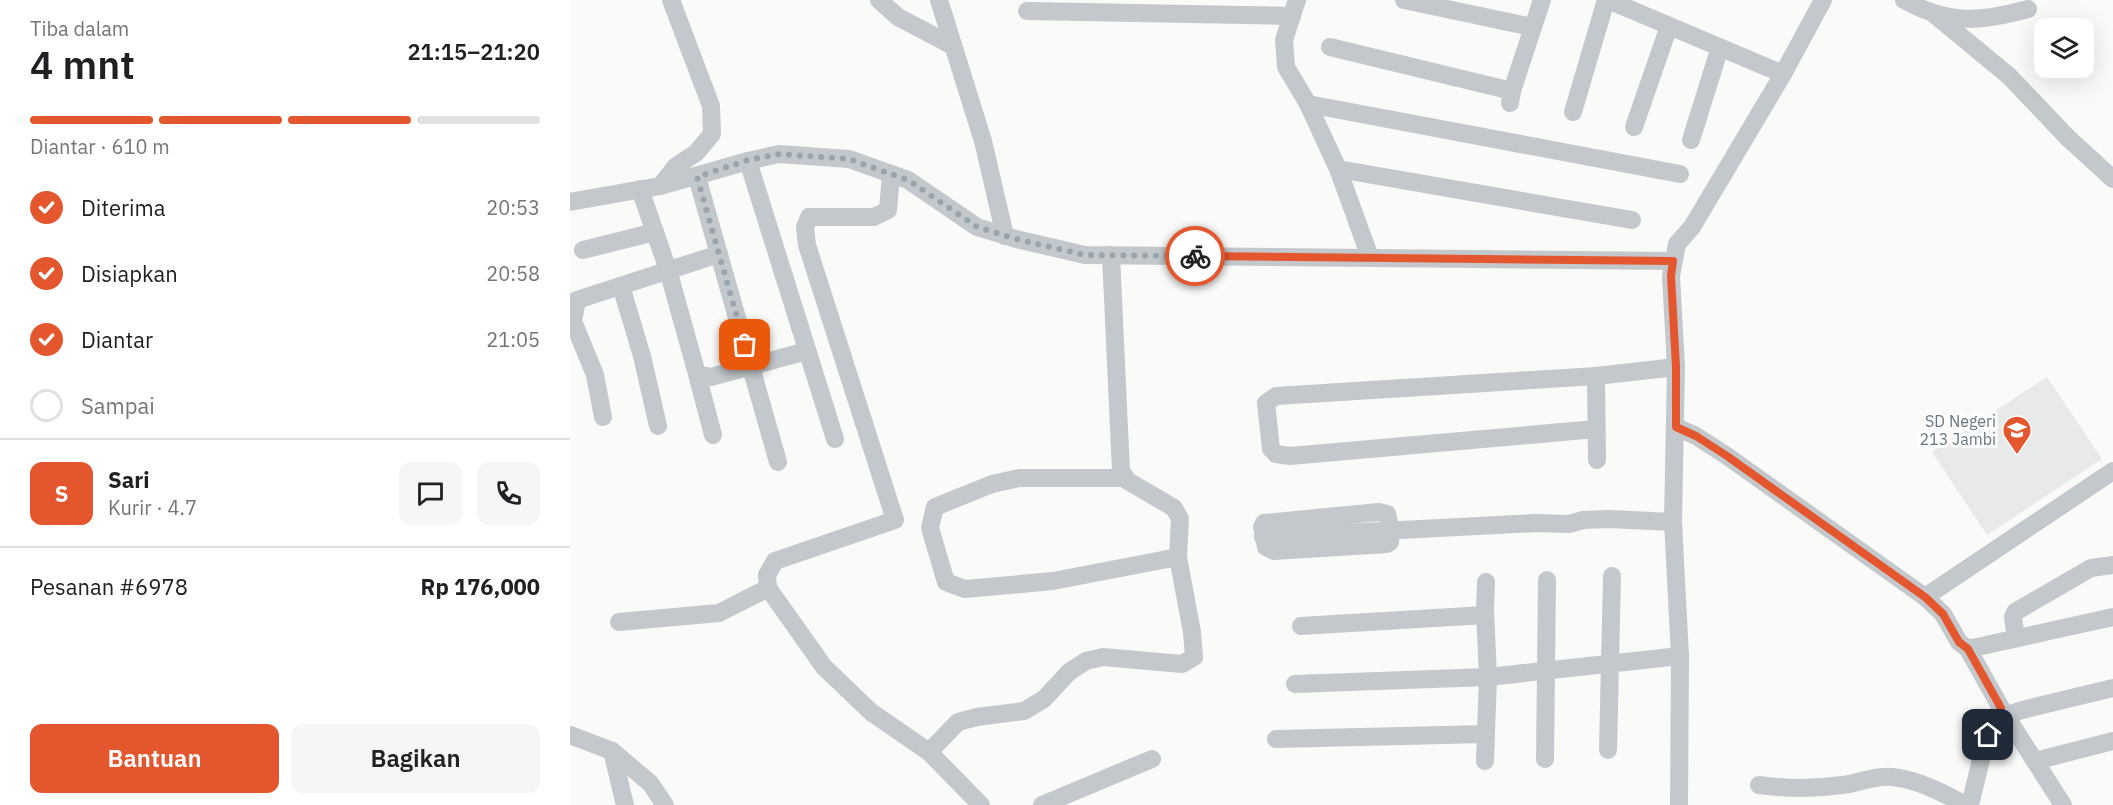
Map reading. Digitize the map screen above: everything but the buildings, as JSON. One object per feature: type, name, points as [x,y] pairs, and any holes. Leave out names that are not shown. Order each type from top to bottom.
[{"type":"street","points":[[660,186],[676,166],[696,153],[712,134],[711,106],[671,0]]},
{"type":"street","points":[[879,0],[898,16],[953,46]]},
{"type":"street","points":[[939,0],[983,141],[1005,236]]},
{"type":"street","points":[[1404,0],[1533,27]]},
{"type":"street","points":[[1330,47],[1511,97],[1542,0]]},
{"type":"street","points":[[1573,112],[1607,0],[1783,74]]},
{"type":"street","points":[[1679,805],[1680,656],[1674,522],[1676,367],[1671,305],[1673,261],[1677,244],[1692,227],[1783,74],[1823,0]]},
{"type":"street","points":[[1904,0],[1934,15],[2015,81],[2068,138],[2113,179]]},
{"type":"street","points":[[1027,11],[1295,8],[1284,40],[1286,66],[1308,104],[1338,169],[1370,257]]},
{"type":"street","points":[[1934,15],[1966,20],[2001,16],[2028,9]]},
{"type":"street","points":[[1634,126],[1669,26]]},
{"type":"street","points":[[1691,140],[1720,47]]},
{"type":"street","points":[[1308,104],[1680,174]]},
{"type":"street","points":[[570,202],[660,186],[697,177],[748,160],[779,154],[849,159],[908,180],[977,227],[1085,255],[1673,261]]},
{"type":"street","points":[[748,160],[835,440]]},
{"type":"street","points":[[1338,169],[1632,220]]},
{"type":"street","points":[[891,174],[888,210],[874,217],[809,217],[805,227],[807,245],[895,520],[775,561],[767,575],[768,588],[824,667],[871,712],[929,752],[981,805]]},
{"type":"street","points":[[697,177],[778,462]]},
{"type":"street","points":[[640,189],[668,270],[713,435]]},
{"type":"street","points":[[583,250],[655,232]]},
{"type":"street","points":[[603,417],[595,375],[573,321],[577,300],[719,254]]},
{"type":"street","points":[[929,752],[958,722],[977,717],[1024,711],[1044,699],[1069,672],[1086,662],[1103,657],[1182,664],[1194,657],[1192,632],[1178,557],[1181,527],[1178,514],[1174,508],[1128,481],[1121,471],[1111,255]]},
{"type":"street","points":[[621,286],[642,356],[658,426]]},
{"type":"street","points":[[697,375],[711,377],[807,351]]},
{"type":"street","points":[[1596,429],[1290,456],[1276,454],[1271,449],[1266,403],[1276,396],[1596,376],[1676,367]]},
{"type":"street","points":[[1596,376],[1597,460]]},
{"type":"street","points":[[1676,427],[1696,436],[1727,456],[1925,597],[1943,614],[1959,642],[1968,649],[2004,712],[2063,805]]},
{"type":"street","points":[[1925,597],[2113,471]]},
{"type":"street","points":[[1125,478],[1019,478],[992,484],[935,507],[930,528],[946,582],[965,589],[1053,581],[1178,557]]},
{"type":"street","points":[[1263,537],[1536,523],[1569,524],[1583,520],[1609,519],[1674,522]]},
{"type":"street","points":[[2016,638],[2013,617],[2015,612],[2113,553]]},
{"type":"street","points":[[2091,568],[2113,565]]},
{"type":"street","points":[[1608,750],[1612,576]]},
{"type":"street","points":[[1545,759],[1547,580]]},
{"type":"street","points":[[1485,582],[1488,677],[1485,761]]},
{"type":"street","points":[[619,622],[718,614],[768,588]]},
{"type":"street","points":[[1301,626],[1485,615]]},
{"type":"street","points":[[1968,649],[2113,617]]},
{"type":"street","points":[[1295,684],[1488,677],[1680,656]]},
{"type":"street","points":[[1759,785],[1782,788],[1821,788],[1890,776],[1906,779],[1968,805],[1988,735],[2004,712],[2026,709],[2113,688]]},
{"type":"street","points":[[1276,739],[1486,734]]},
{"type":"street","points":[[570,735],[612,751],[650,783],[665,805]]},
{"type":"street","points":[[2035,761],[2113,741]]},
{"type":"street","points":[[612,751],[625,805]]},
{"type":"street","points":[[1042,805],[1152,759]]},
{"type":"shaded area","name":"SD Negeri 213 Jambi","points":[[2047,377],[2102,459],[1987,535],[1932,452]]},
{"type":"way so far","points":[[745,345],[697,177],[748,160],[779,154],[849,159],[908,180],[977,227],[1016,239],[1085,255],[1195,256]]},
{"type":"place","name":"SD Negeri 213 Jambi","points":[[2017,456]]},
{"type":"route","points":[[1195,256],[1673,261],[1671,276],[1676,367],[1676,427],[1696,436],[1727,456],[1925,597],[1943,614],[1959,642],[1968,649],[2001,708],[1988,735]]}]
